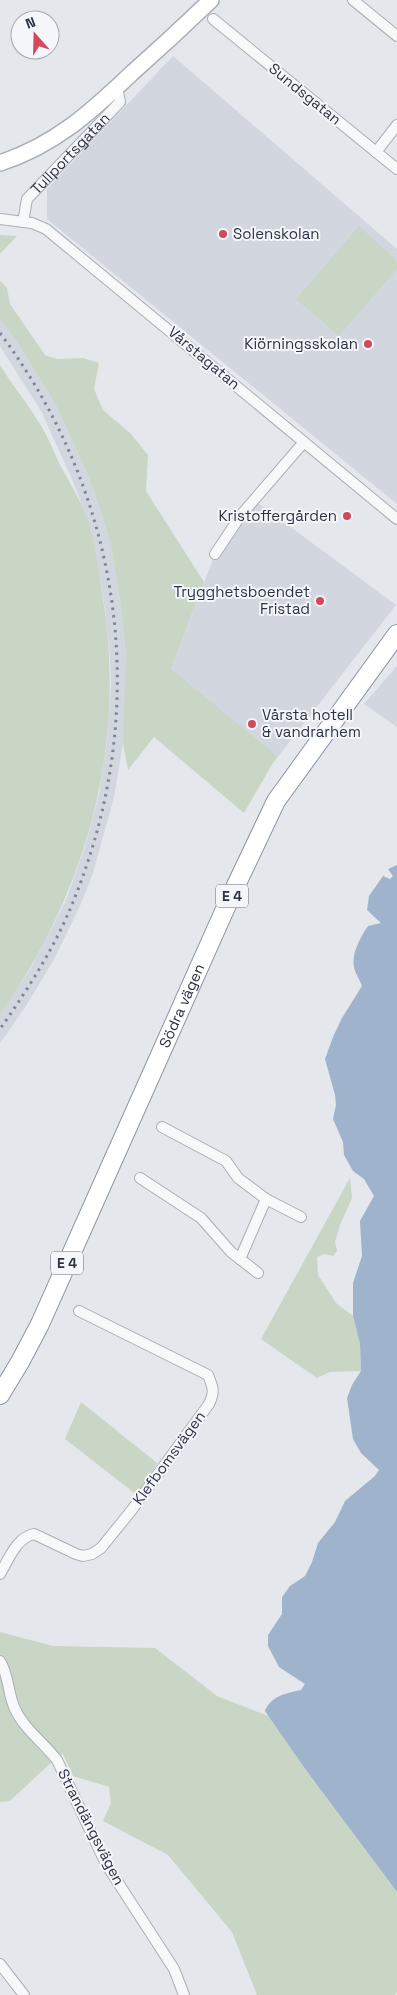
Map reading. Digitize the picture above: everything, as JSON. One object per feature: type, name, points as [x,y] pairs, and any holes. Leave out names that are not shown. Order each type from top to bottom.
[{"type":"highway","name":"Södra vägen","points":[[0,1395],[40,1324],[230,898],[276,801],[397,634]]},
{"type":"main road","name":"Tullportsgatan","points":[[2,162],[48,143],[94,109],[211,0]]},
{"type":"street","points":[[353,0],[397,36]]},
{"type":"street","name":"Sundsgatan","points":[[213,19],[397,169]]},
{"type":"street","name":"Tullportsgatan","points":[[23,222],[27,199],[120,102],[117,87]]},
{"type":"street","points":[[376,152],[397,125]]},
{"type":"street","name":"Vårstagatan","points":[[0,219],[23,222],[46,229],[397,519]]},
{"type":"street","points":[[214,554],[241,515],[304,442]]},
{"type":"street","points":[[162,1127],[226,1161],[238,1178],[266,1199],[301,1217]]},
{"type":"street","points":[[140,1178],[200,1218],[231,1252],[258,1273]]},
{"type":"street","points":[[240,1259],[266,1199]]},
{"type":"street","name":"Klefbomsvägen","points":[[0,1574],[19,1542],[26,1536],[34,1534],[83,1556],[92,1554],[100,1548],[137,1504],[209,1404],[214,1394],[208,1375],[79,1311]]},
{"type":"street","name":"Strandängsvägen","points":[[0,1661],[8,1676],[14,1708],[21,1722],[46,1745],[57,1760],[106,1864],[174,1969],[184,1995]]},
{"type":"street","points":[[0,1964],[24,1995]]},
{"type":"shaded area","name":"Solenskolan","points":[[173,56],[397,249],[397,504],[47,219],[47,189]]},
{"type":"shaded area","points":[[0,319],[17,342],[55,403],[87,473],[101,511],[111,546],[121,607],[127,683],[123,744],[114,797],[93,873],[80,906],[53,961],[26,1006],[0,1043],[0,1015],[29,971],[53,926],[66,900],[85,847],[99,794],[107,742],[111,683],[105,609],[95,550],[86,516],[72,479],[41,411],[0,346]]},
{"type":"shaded area","points":[[258,503],[396,605],[273,763],[171,669],[215,554]]},
{"type":"shaded area","points":[[397,666],[397,727],[364,704]]},
{"type":"green space","points":[[359,226],[397,261],[397,269],[339,336],[296,299]]},
{"type":"green space","points":[[0,235],[17,236],[0,254]]},
{"type":"green space","points":[[0,281],[7,288],[10,304],[45,355],[57,359],[83,358],[99,363],[94,389],[103,410],[130,433],[148,455],[146,491],[204,582],[171,669],[277,756],[244,813],[154,737],[128,770],[123,744],[126,657],[121,607],[111,546],[87,473],[55,403],[17,342],[0,319]]},
{"type":"green space","points":[[0,365],[44,431],[89,524],[98,563],[109,650],[109,705],[104,760],[93,814],[77,867],[56,918],[30,967],[0,1015]]},
{"type":"green space","points":[[350,1178],[352,1198],[335,1242],[337,1251],[333,1256],[325,1254],[317,1257],[318,1275],[336,1303],[353,1316],[360,1344],[361,1371],[330,1372],[317,1378],[261,1339]]},
{"type":"green space","points":[[81,1402],[157,1463],[137,1495],[65,1439]]},
{"type":"green space","points":[[0,1632],[53,1646],[155,1648],[217,1696],[271,1717],[306,1770],[397,1892],[397,1992],[395,1995],[257,1995],[232,1932],[168,1855],[103,1821],[111,1803],[109,1787],[73,1776],[63,1754],[58,1756],[10,1801],[0,1802]]},
{"type":"water","points":[[397,865],[397,1892],[306,1770],[265,1711],[275,1699],[301,1690],[305,1684],[279,1667],[268,1646],[268,1635],[282,1614],[282,1597],[290,1586],[305,1576],[318,1543],[335,1522],[345,1501],[375,1476],[379,1470],[361,1453],[353,1439],[347,1398],[352,1385],[361,1371],[360,1344],[353,1316],[353,1283],[362,1256],[360,1221],[374,1196],[364,1179],[353,1171],[344,1155],[343,1142],[333,1119],[336,1105],[335,1095],[325,1059],[342,1018],[362,986],[355,972],[353,962],[357,945],[368,926],[381,923],[367,910],[369,896],[383,876],[390,879],[393,876],[388,869]]},
{"type":"railway","points":[[0,333],[42,397],[75,465],[98,535],[113,607],[117,681],[112,755],[98,829],[66,919],[31,983],[0,1029]]},
{"type":"place","name":"Solenskolan","points":[[223,234]]},
{"type":"place","name":"Kiörningsskolan","points":[[368,344]]},
{"type":"place","name":"Kristoffergården","points":[[347,516]]},
{"type":"place","name":"Trygghetsboendet Fristad","points":[[320,601]]},
{"type":"place","name":"Vårsta hotell & vandrarhem","points":[[252,724]]}]
